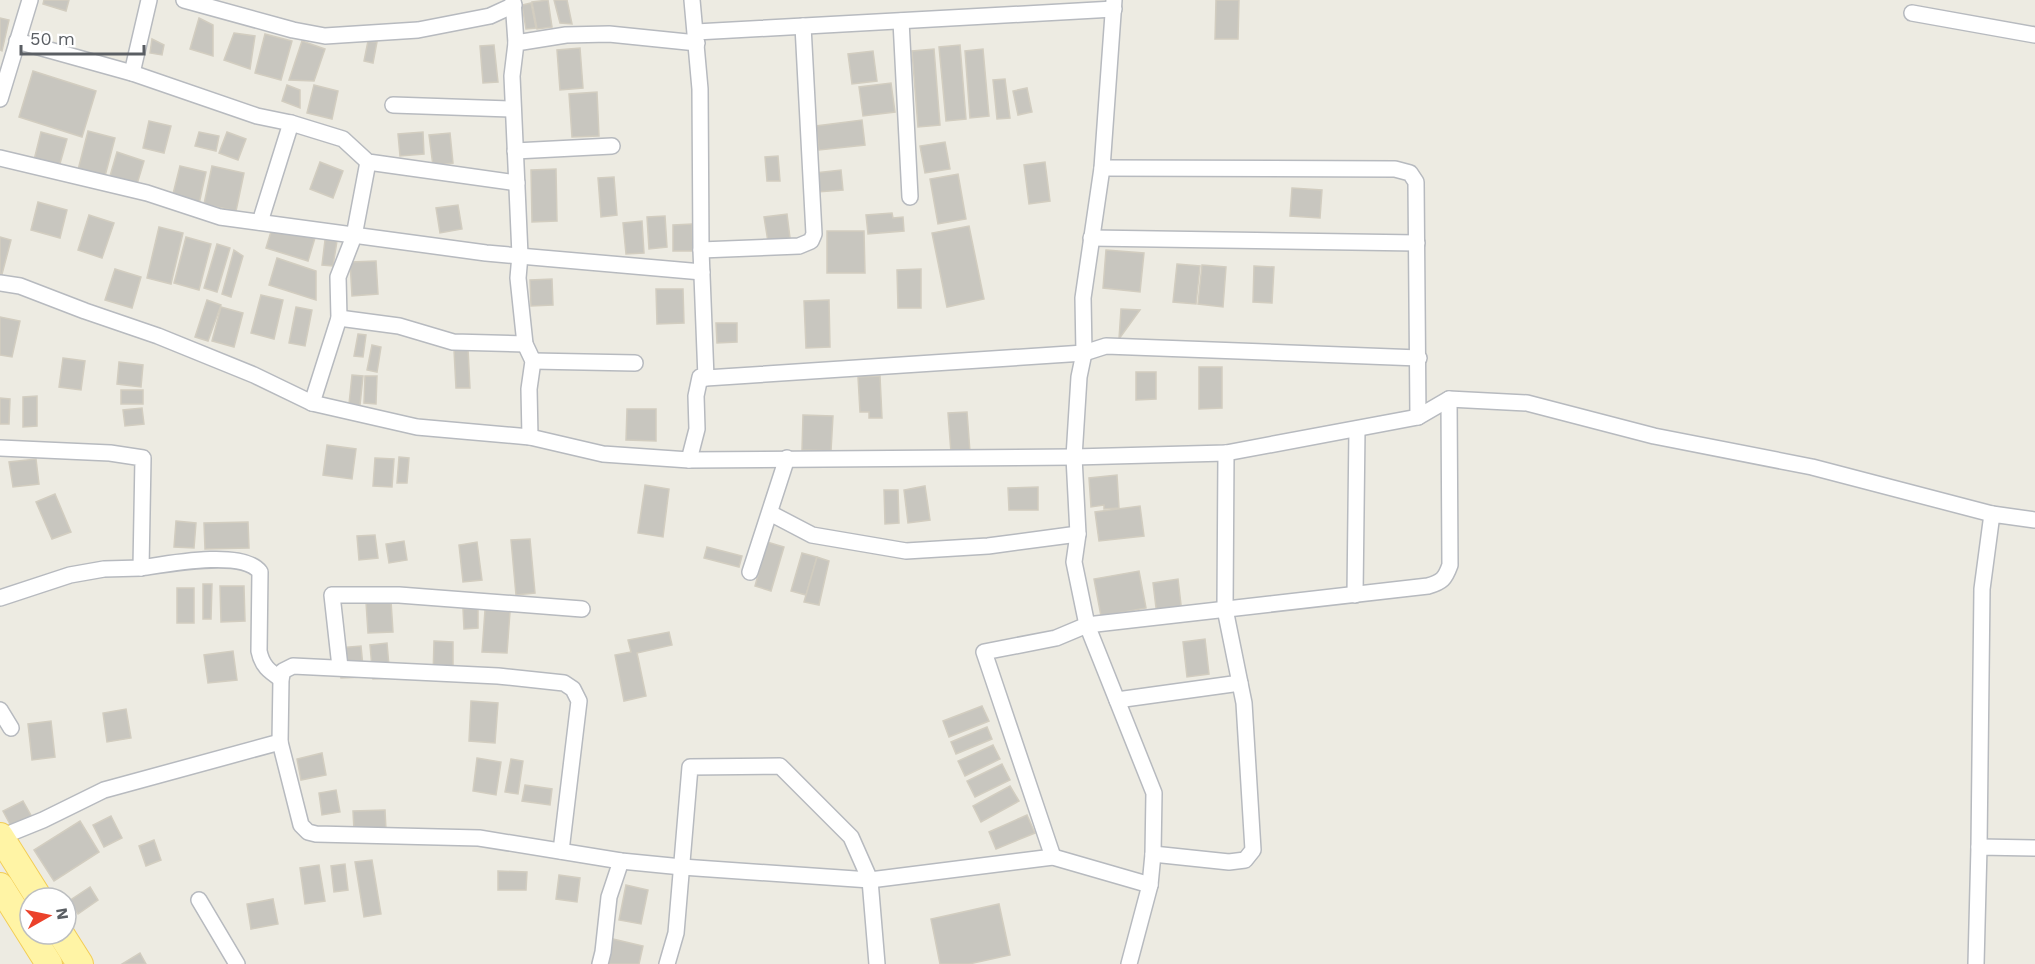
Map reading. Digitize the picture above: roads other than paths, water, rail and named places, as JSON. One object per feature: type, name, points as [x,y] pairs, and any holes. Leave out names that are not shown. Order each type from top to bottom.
[{"type":"main road","points":[[0,837],[31,886]]},
{"type":"main road","points":[[0,886],[49,964]]},
{"type":"main road","points":[[69,946],[80,964]]},
{"type":"street","points":[[0,99],[30,0]]},
{"type":"street","points":[[132,73],[149,0]]},
{"type":"street","points":[[184,0],[293,30],[325,36],[418,30],[490,16],[514,3],[516,43],[512,76],[520,255],[518,278],[525,344],[533,361],[529,389],[530,437]]},
{"type":"street","points":[[692,0],[700,89],[706,378]]},
{"type":"street","points":[[516,43],[566,35],[609,34],[697,38],[803,26],[1114,5],[1102,168],[1083,298],[1084,353],[1079,377],[1074,457],[1078,534],[1074,562],[1087,626],[1154,793],[1150,885],[1129,964]]},
{"type":"street","points":[[1912,13],[2035,35]]},
{"type":"street","points":[[901,21],[910,197]]},
{"type":"street","points":[[702,250],[799,246],[811,241],[814,234],[803,26]]},
{"type":"street","points":[[17,41],[132,73],[257,116],[291,123],[343,139],[368,162],[517,183]]},
{"type":"street","points":[[393,105],[513,109]]},
{"type":"street","points":[[260,222],[291,123]]},
{"type":"street","points":[[515,151],[612,146]]},
{"type":"street","points":[[0,158],[147,194],[220,217],[486,253],[702,272]]},
{"type":"street","points":[[312,404],[339,318],[338,277],[354,236],[368,162]]},
{"type":"street","points":[[1102,168],[1395,169],[1410,173],[1416,182],[1418,417]]},
{"type":"street","points":[[1090,238],[1417,243]]},
{"type":"street","points":[[0,283],[20,286],[158,336],[254,375],[312,404],[417,427],[530,437],[603,454],[689,460],[1074,457],[1226,453],[1418,417],[1449,399],[1527,403],[1654,436],[1812,467],[1992,514],[2035,520]]},
{"type":"street","points":[[339,318],[399,326],[453,342],[525,344]]},
{"type":"street","points":[[689,460],[697,429],[696,396],[700,377],[1084,353],[1107,346],[1419,358]]},
{"type":"street","points":[[533,361],[635,363]]},
{"type":"street","points":[[1053,857],[984,651],[1056,638],[1087,626],[1440,583],[1445,578],[1450,565],[1449,399]]},
{"type":"street","points":[[1355,595],[1357,429]]},
{"type":"street","points":[[0,448],[110,453],[143,458],[141,568]]},
{"type":"street","points":[[1153,854],[1229,862],[1245,860],[1252,850],[1244,703],[1225,609],[1226,453]]},
{"type":"street","points":[[750,572],[787,458]]},
{"type":"street","points":[[770,513],[812,535],[906,551],[988,546],[1078,534]]},
{"type":"street","points":[[1976,964],[1982,589],[1992,514]]},
{"type":"street","points":[[0,598],[70,575],[104,569],[141,568],[204,559],[248,563],[260,572],[258,651],[261,662],[266,669],[281,679]]},
{"type":"street","points":[[339,668],[332,595],[399,595],[582,609]]},
{"type":"street","points":[[561,851],[579,701],[573,689],[564,683],[498,676],[293,666],[283,671],[280,742],[301,825],[308,832],[316,834],[479,838],[621,861],[870,880],[1053,857],[1150,885]]},
{"type":"street","points":[[1116,700],[1240,682]]},
{"type":"street","points":[[0,710],[11,728]]},
{"type":"street","points":[[0,837],[104,790],[280,742]]},
{"type":"street","points":[[667,964],[676,933],[690,767],[780,766],[851,837],[870,880],[877,964]]},
{"type":"street","points":[[1979,847],[2035,848]]},
{"type":"street","points":[[600,964],[609,897],[621,861]]},
{"type":"street","points":[[199,900],[237,964]]}]
